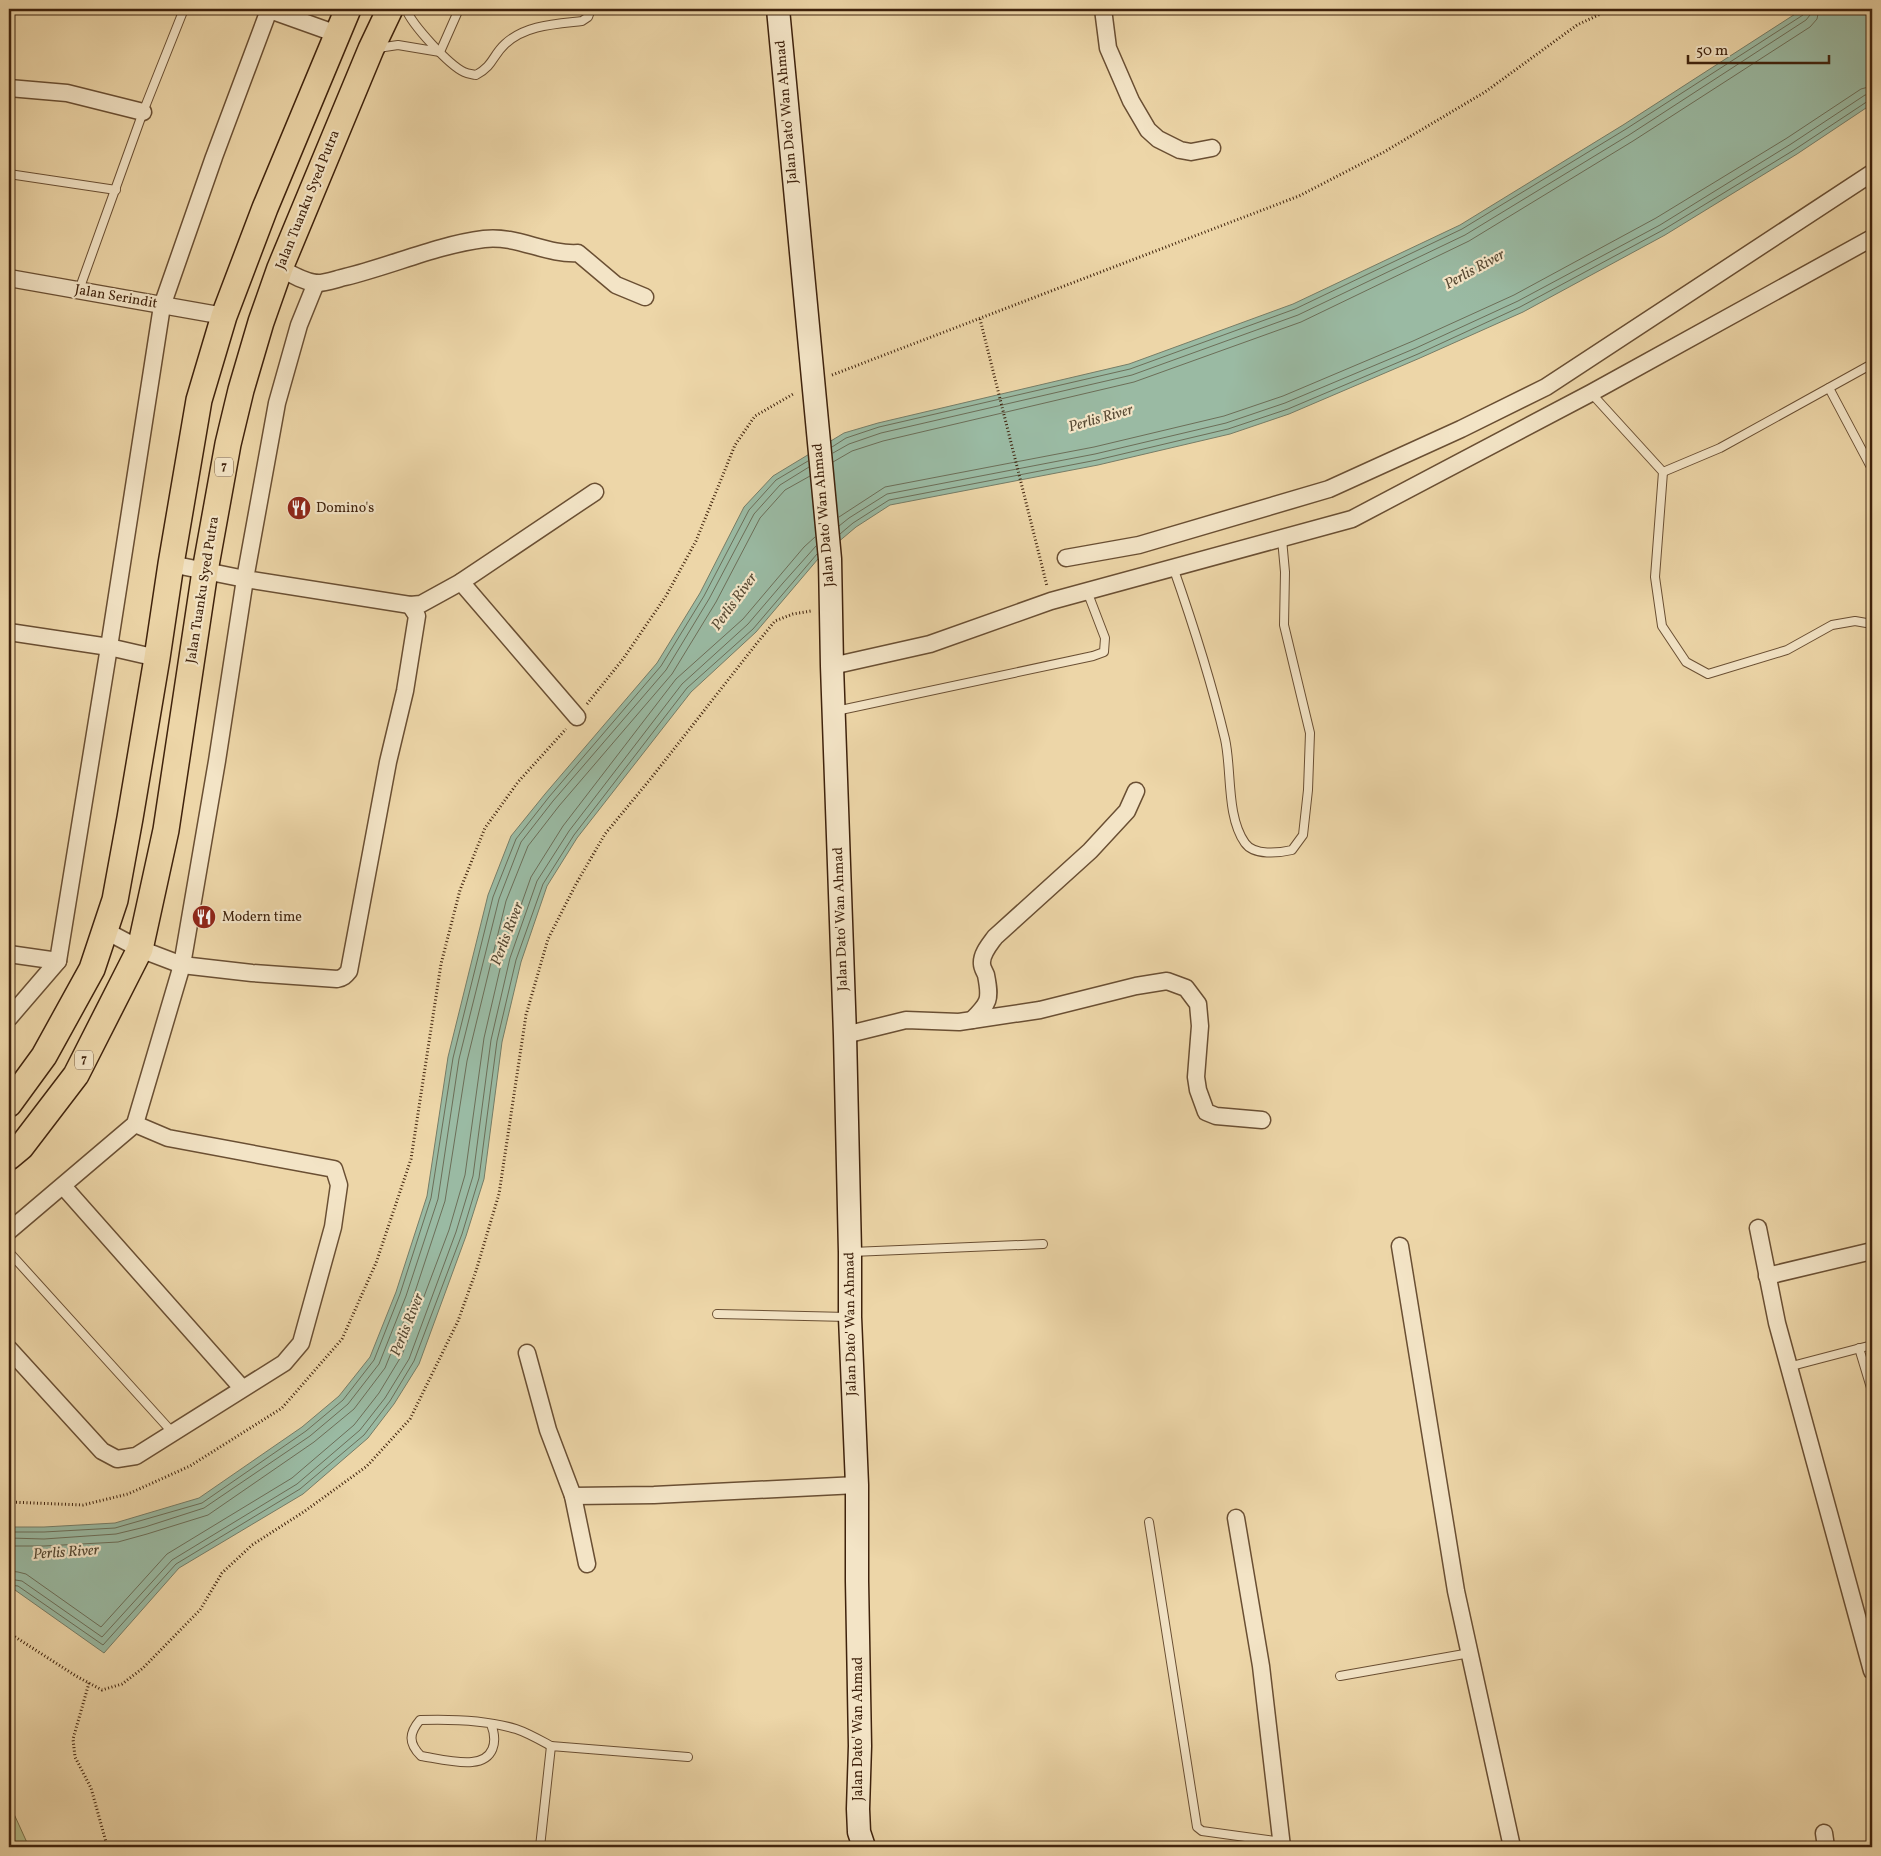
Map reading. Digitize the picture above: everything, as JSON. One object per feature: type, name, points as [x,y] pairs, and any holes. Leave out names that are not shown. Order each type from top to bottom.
[{"type":"main road","points":[[9,1104],[44,1056],[92,969],[115,900],[199,400],[224,316],[265,208],[348,9]]},
{"type":"main road","name":"Jalan Tuanku Syed Putra","points":[[9,1158],[21,1147],[76,1075],[140,949],[166,830],[205,571],[228,444],[261,322],[280,268],[371,48],[390,9]]},
{"type":"main road","name":"Jalan Dato' Wan Ahmad","points":[[778,9],[830,558],[845,1036],[850,1317],[857,1485],[856,1581],[860,1746],[858,1842]]},
{"type":"street","points":[[9,1018],[58,961],[162,306],[268,9],[337,34]]},
{"type":"street","points":[[1102,9],[1108,48],[1131,101],[1148,130],[1158,139],[1180,150],[1191,152],[1212,148]]},
{"type":"street","points":[[9,88],[67,93],[143,112]]},
{"type":"street","points":[[1066,558],[1139,544],[1328,489],[1461,429],[1546,387],[1872,173]]},
{"type":"street","points":[[280,268],[299,278],[316,283],[374,270],[453,244],[486,238],[503,239],[553,252],[578,253],[616,285],[645,297]]},
{"type":"street","points":[[832,666],[930,644],[1052,601],[1328,527],[1366,513],[1591,393],[1872,238]]},
{"type":"street","name":"Jalan Serindit","points":[[9,278],[224,316]]},
{"type":"street","points":[[9,1231],[135,1124],[182,965],[217,760],[245,579],[277,403],[299,324],[316,283]]},
{"type":"street","points":[[171,564],[245,579],[410,605],[421,604],[461,582],[595,492]]},
{"type":"street","points":[[461,582],[577,717]]},
{"type":"street","points":[[104,930],[140,949],[182,965],[252,973],[343,978],[349,971],[388,762],[405,691],[417,616],[410,605]]},
{"type":"street","points":[[9,632],[109,647],[157,658]]},
{"type":"street","points":[[972,1020],[987,1005],[989,994],[986,974],[982,964],[985,951],[995,937],[1090,850],[1127,811],[1136,791]]},
{"type":"street","points":[[9,954],[58,961]]},
{"type":"street","points":[[845,1036],[906,1020],[959,1022],[1040,1010],[1136,986],[1167,981],[1186,988],[1198,1004],[1200,1026],[1196,1077],[1198,1090],[1206,1112],[1216,1116],[1262,1120]]},
{"type":"street","points":[[9,1351],[102,1451],[117,1459],[136,1456],[284,1363],[301,1343],[333,1227],[339,1185],[334,1169],[168,1138],[135,1124]]},
{"type":"street","points":[[63,1186],[242,1388]]},
{"type":"street","points":[[1758,1228],[1777,1323],[1788,1366],[1871,1665]]},
{"type":"street","points":[[1400,1246],[1456,1591],[1512,1847]]},
{"type":"street","points":[[1768,1276],[1872,1251]]},
{"type":"street","points":[[527,1353],[548,1430],[573,1496],[587,1564]]},
{"type":"street","points":[[573,1496],[654,1495],[857,1485]]},
{"type":"street","points":[[1236,1518],[1261,1666],[1282,1845]]},
{"type":"lane","points":[[78,290],[143,112],[184,9]]},
{"type":"lane","points":[[406,9],[409,17],[418,29],[440,52],[464,72],[476,75],[488,69],[503,45],[516,34],[533,28],[582,21],[588,17],[591,9]]},
{"type":"lane","points":[[440,52],[459,9]]},
{"type":"lane","points":[[371,48],[398,45],[440,52]]},
{"type":"lane","points":[[9,174],[116,190]]},
{"type":"lane","points":[[1663,472],[1720,448],[1872,364]]},
{"type":"lane","points":[[1829,388],[1872,469]]},
{"type":"lane","points":[[1591,393],[1663,472],[1656,577],[1662,626],[1686,662],[1708,674],[1787,650],[1832,625],[1855,621],[1872,624]]},
{"type":"lane","points":[[1174,567],[1216,699],[1226,742],[1234,816],[1239,832],[1246,845],[1257,850],[1278,853],[1292,850],[1303,835],[1309,782],[1310,733],[1284,625],[1285,572],[1282,539]]},
{"type":"lane","points":[[834,712],[1093,656],[1104,652],[1105,638],[1088,591]]},
{"type":"lane","points":[[850,1252],[1043,1244]]},
{"type":"lane","points":[[9,1252],[173,1432]]},
{"type":"lane","points":[[717,1314],[850,1317]]},
{"type":"lane","points":[[1788,1366],[1872,1345]]},
{"type":"lane","points":[[1859,1348],[1872,1391]]},
{"type":"lane","points":[[1149,1522],[1197,1827],[1202,1831],[1282,1845]]},
{"type":"lane","points":[[1340,1676],[1470,1653]]},
{"type":"lane","points":[[492,1724],[496,1740],[494,1748],[485,1758],[472,1762],[420,1756],[414,1749],[411,1736],[413,1728],[420,1720],[440,1719],[492,1724],[517,1729],[551,1746],[688,1757]]},
{"type":"lane","points":[[540,1847],[551,1746]]},
{"type":"path","points":[[9,1502],[83,1505],[128,1494],[190,1466],[282,1408],[342,1339],[376,1263],[411,1158],[440,964],[460,890],[485,828],[518,782],[577,717],[623,659],[666,596],[696,541],[735,445],[755,416],[813,382],[1299,196],[1376,156],[1485,92],[1577,26],[1611,9]]},
{"type":"path","points":[[980,319],[1028,514],[1052,601]]},
{"type":"path","points":[[9,1633],[76,1676],[102,1690],[122,1684],[143,1668],[200,1610],[222,1574],[252,1545],[305,1511],[367,1466],[410,1420],[458,1320],[476,1271],[499,1194],[526,1015],[548,940],[576,884],[605,834],[658,770],[775,621],[793,614],[832,607]]},
{"type":"path","points":[[89,1683],[73,1739],[75,1757],[91,1788],[106,1842],[110,1847]]},
{"type":"shaded area","points":[[9,1803],[29,1847],[9,1847]]},
{"type":"water","name":"Perlis River","points":[[1803,9],[1872,9],[1872,104],[1797,154],[1665,235],[1523,312],[1289,414],[1230,434],[1098,465],[890,505],[856,527],[818,559],[756,632],[691,692],[577,838],[547,886],[521,962],[502,1042],[484,1179],[466,1236],[419,1364],[394,1404],[368,1438],[303,1494],[179,1568],[104,1653],[15,1590],[9,1590],[9,1527],[115,1523],[199,1498],[302,1427],[339,1396],[370,1357],[396,1292],[427,1196],[448,1057],[488,895],[511,836],[657,663],[700,593],[744,507],[773,476],[844,433],[878,423],[1129,364],[1293,304],[1460,225],[1623,125]]},
{"type":"place","name":"Domino's","points":[[299,508]]},
{"type":"place","name":"Modern time","points":[[204,917]]}]
